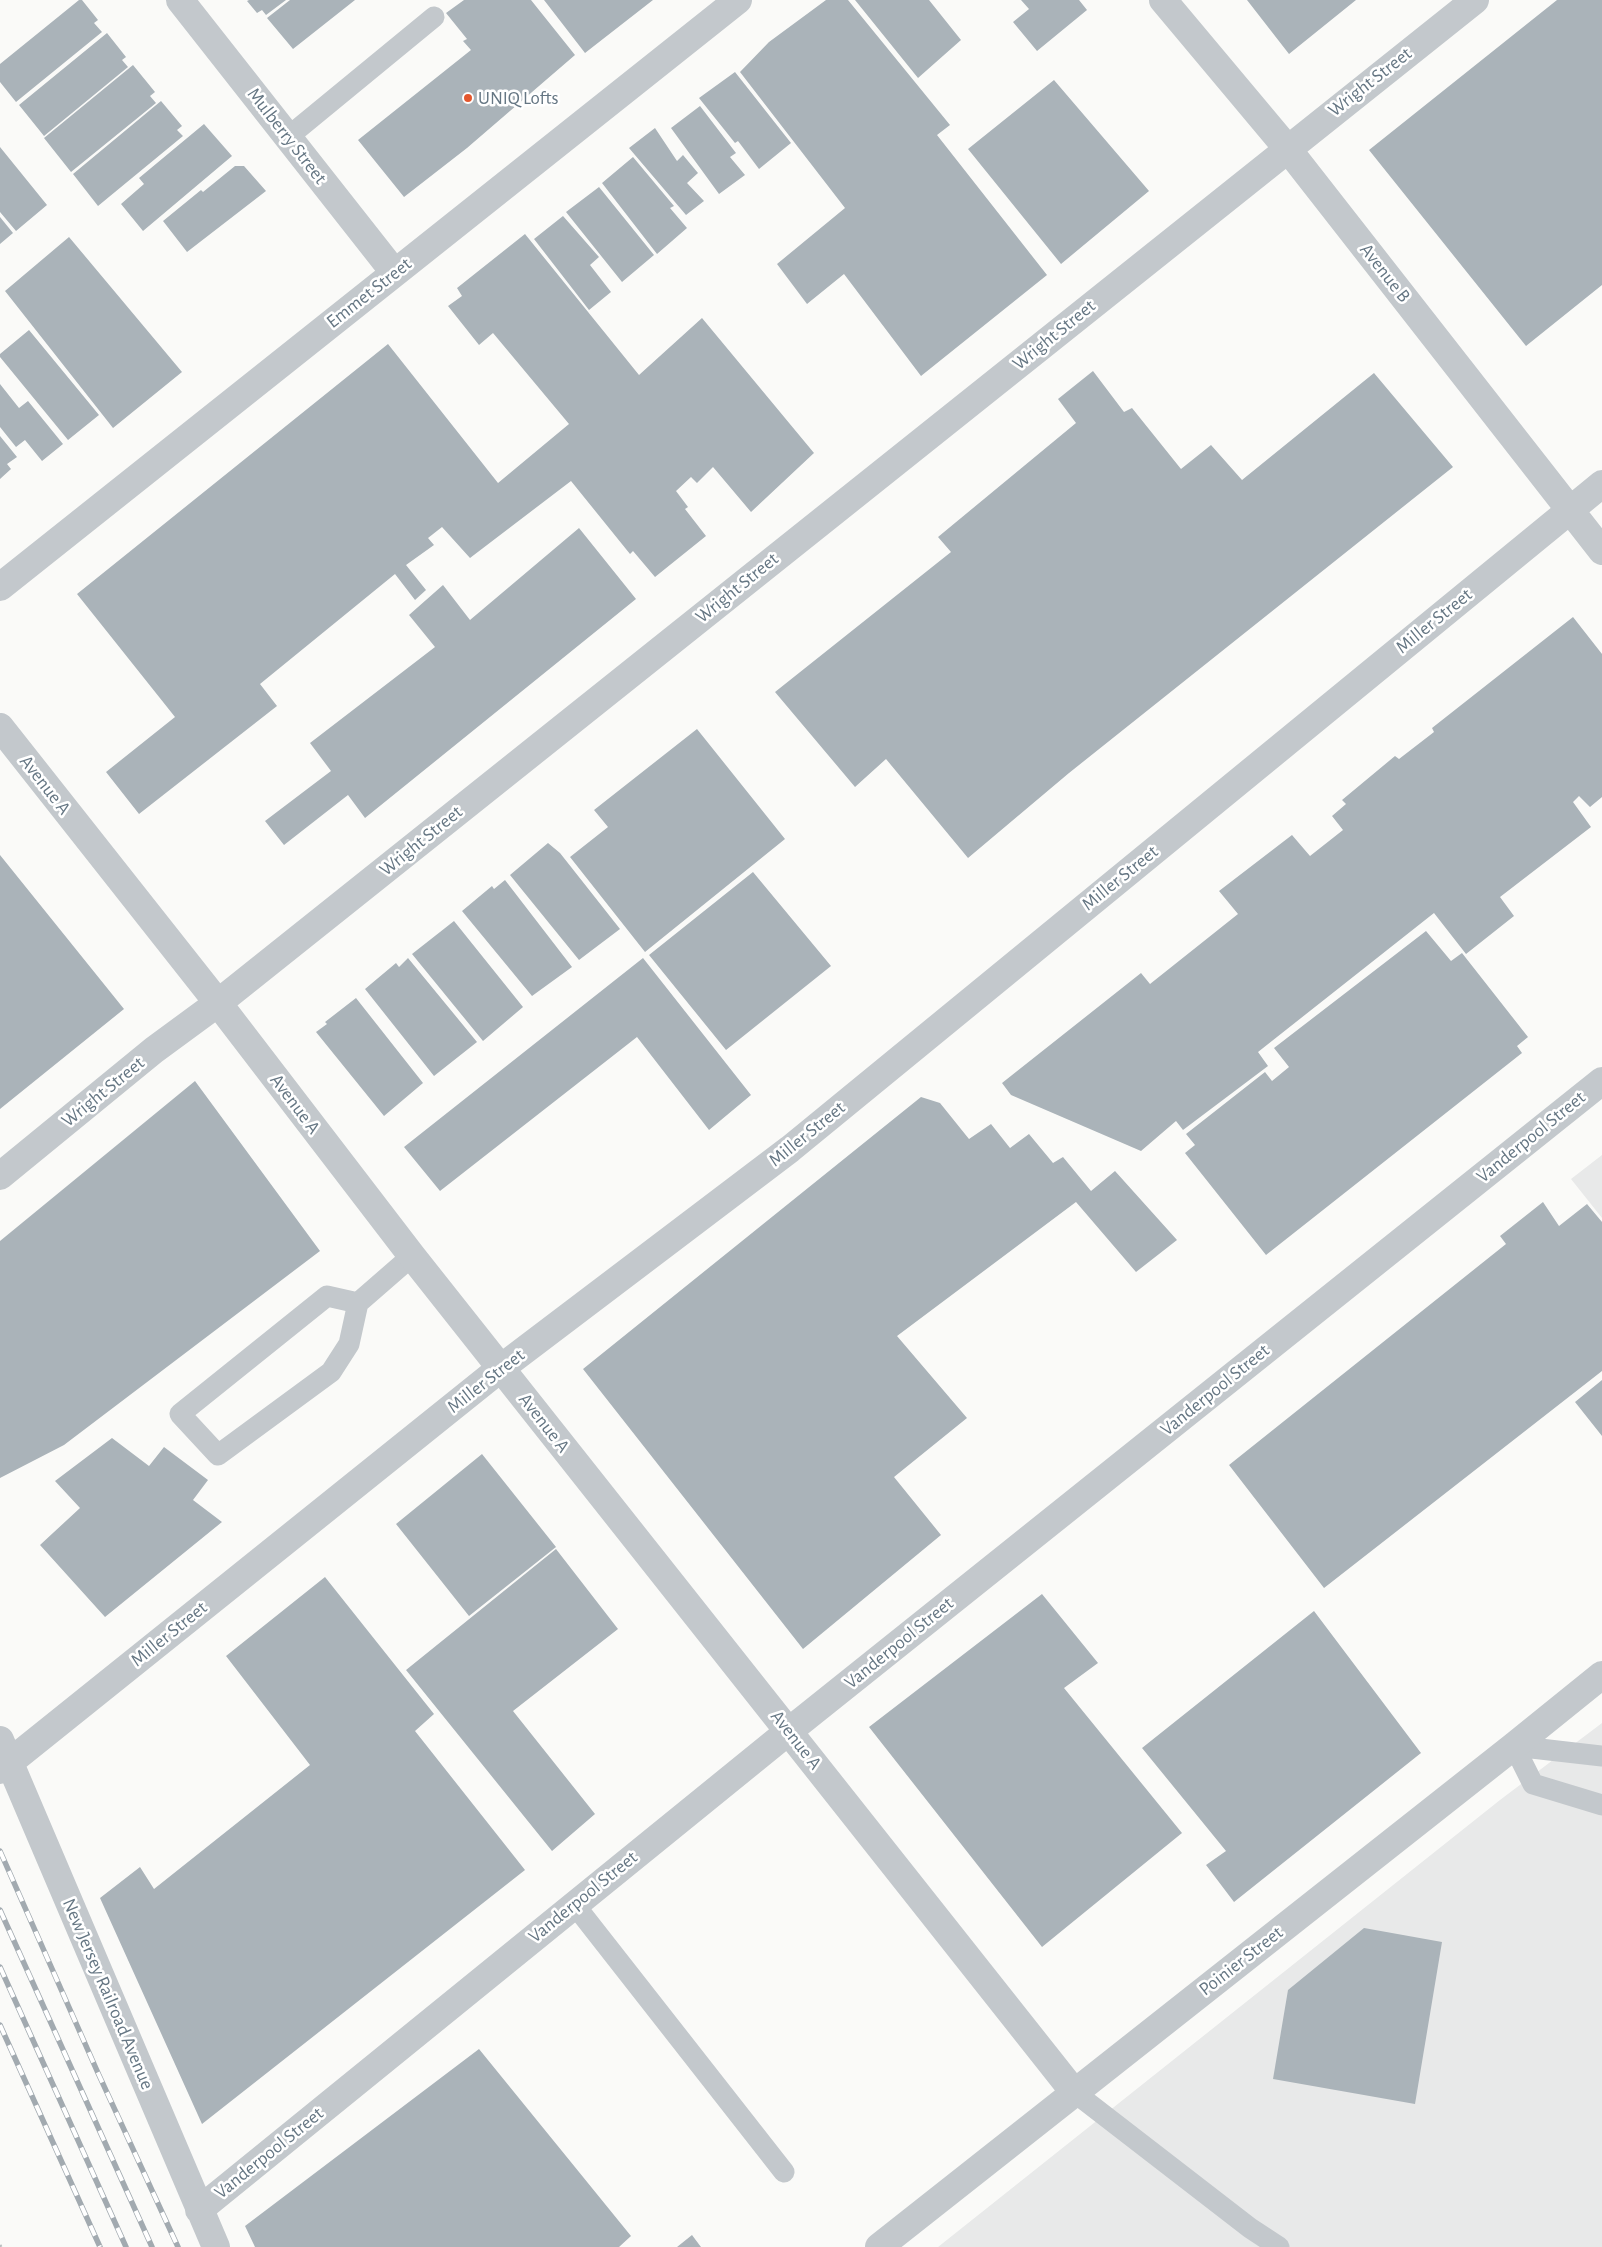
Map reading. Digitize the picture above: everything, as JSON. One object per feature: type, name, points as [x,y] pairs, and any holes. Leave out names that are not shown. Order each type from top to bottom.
[{"type":"street","name":"Mulberry Street","points":[[180,0],[394,272]]},
{"type":"street","name":"Emmet Street","points":[[0,587],[738,0]]},
{"type":"street","name":"Avenue B","points":[[1163,0],[1288,148],[1602,550]]},
{"type":"street","name":"Wright Street","points":[[0,1176],[154,1050],[218,1003],[1475,0]]},
{"type":"street","name":"Miller Street","points":[[4,1757],[501,1368],[790,1149],[1602,484]]},
{"type":"street","name":"Avenue A","points":[[0,727],[218,1003],[412,1256],[1074,2092]]},
{"type":"street","name":"Vanderpool Street","points":[[199,2210],[789,1731],[1599,1089]]},
{"type":"street","name":"Poinier Street","points":[[879,2247],[1514,1746],[1602,1674]]},
{"type":"street","name":"New Jersey Railroad Avenue","points":[[4,1757],[216,2247]]},
{"type":"lane","points":[[288,138],[434,18]]},
{"type":"lane","points":[[358,1303],[327,1296],[180,1414],[218,1455],[331,1372],[349,1344],[358,1303],[412,1256]]},
{"type":"lane","points":[[1514,1746],[1602,1756]]},
{"type":"lane","points":[[1514,1746],[1533,1784],[1602,1805]]},
{"type":"lane","points":[[574,1904],[784,2172]]},
{"type":"lane","points":[[1074,2092],[1254,2237],[1279,2247]]},
{"type":"shaded area","points":[[1602,1155],[1602,1218],[1571,1179]]},
{"type":"shaded area","points":[[1602,1723],[1602,2247],[938,2247],[1500,1800]]},
{"type":"building","points":[[79,0],[82,0],[98,20],[94,23],[102,32],[16,102],[0,82],[0,64]]},
{"type":"building","points":[[286,0],[266,15],[262,10],[257,13],[247,1]]},
{"type":"building","points":[[290,0],[355,0],[293,49],[267,18]]},
{"type":"building","name":"UNIQ Lofts","points":[[464,0],[531,0],[575,55],[467,148],[404,197],[358,140],[471,50],[463,41],[467,39],[446,13]]},
{"type":"building","points":[[544,0],[653,0],[585,53]]},
{"type":"building","points":[[826,0],[848,0],[950,125],[937,135],[1047,275],[921,376],[844,274],[807,304],[777,264],[845,208],[740,72],[769,42]]},
{"type":"building","points":[[855,0],[929,0],[961,40],[918,78]]},
{"type":"building","points":[[1021,0],[1079,0],[1087,10],[1037,51],[1013,22],[1029,9]]},
{"type":"building","points":[[1247,0],[1356,0],[1289,54]]},
{"type":"building","points":[[1557,0],[1602,0],[1602,285],[1526,346],[1369,150]]},
{"type":"building","points":[[107,33],[126,57],[122,60],[128,67],[44,136],[19,105]]},
{"type":"building","points":[[133,65],[155,92],[150,96],[156,103],[71,172],[44,138]]},
{"type":"building","points":[[735,72],[791,143],[759,169],[738,141],[735,143],[699,98]]},
{"type":"building","points":[[1054,80],[1149,191],[1061,264],[968,149]]},
{"type":"building","points":[[161,101],[182,126],[177,130],[183,136],[98,206],[73,174]]},
{"type":"building","points":[[700,106],[736,153],[730,157],[745,175],[719,194],[671,128]]},
{"type":"building","points":[[204,124],[232,156],[143,231],[121,204],[144,184],[139,178]]},
{"type":"building","points":[[655,128],[677,161],[683,155],[698,173],[687,183],[704,201],[686,215],[629,148]]},
{"type":"building","points":[[0,147],[47,205],[16,231],[0,212]]},
{"type":"building","points":[[633,157],[674,206],[670,208],[687,228],[657,254],[602,183]]},
{"type":"building","points":[[235,166],[244,166],[266,191],[187,252],[163,221],[201,190],[203,192]]},
{"type":"building","points":[[599,187],[654,255],[622,282],[566,212]]},
{"type":"building","points":[[563,216],[599,257],[590,265],[611,292],[589,310],[534,239]]},
{"type":"building","points":[[0,217],[13,233],[0,244]]},
{"type":"building","points":[[525,234],[639,375],[702,318],[814,453],[751,512],[713,467],[697,483],[691,477],[676,491],[688,507],[685,509],[706,536],[655,577],[633,551],[630,554],[571,481],[470,558],[442,527],[428,538],[434,545],[406,565],[426,590],[415,600],[395,574],[260,684],[277,706],[139,814],[106,772],[175,717],[77,594],[388,344],[498,483],[569,424],[493,333],[479,345],[448,306],[462,296],[457,288]]},
{"type":"building","points":[[69,237],[182,372],[113,428],[5,291]]},
{"type":"building","points":[[29,330],[99,415],[68,440],[0,357],[0,354]]},
{"type":"building","points":[[1093,371],[1124,412],[1132,408],[1181,469],[1211,445],[1242,480],[1374,373],[1453,467],[1069,773],[968,858],[886,759],[855,787],[775,692],[951,552],[938,537],[1076,423],[1058,399]]},
{"type":"building","points":[[0,384],[19,408],[28,401],[63,444],[42,461],[25,440],[16,447],[0,427]]},
{"type":"building","points":[[0,436],[17,457],[7,464],[11,469],[0,479]]},
{"type":"building","points":[[579,528],[636,599],[365,818],[348,795],[284,845],[265,821],[331,771],[310,743],[435,647],[409,615],[443,585],[470,620]]},
{"type":"building","points":[[1573,617],[1602,654],[1602,797],[1590,807],[1579,796],[1573,802],[1591,827],[1500,897],[1514,916],[1466,954],[1434,913],[1258,1052],[1268,1066],[1183,1130],[1176,1121],[1141,1151],[1011,1095],[1002,1083],[1141,973],[1150,984],[1238,914],[1219,891],[1292,835],[1310,856],[1343,830],[1332,816],[1346,804],[1342,800],[1395,756],[1399,759],[1434,732],[1432,728]]},
{"type":"building","points":[[697,729],[785,839],[645,952],[570,857],[608,827],[594,810]]},
{"type":"building","points":[[548,843],[560,853],[620,929],[579,960],[510,875]]},
{"type":"building","points":[[0,855],[124,1009],[0,1109]]},
{"type":"building","points":[[753,872],[831,966],[726,1050],[649,955]]},
{"type":"building","points":[[505,880],[572,967],[532,996],[462,911],[492,886],[494,889]]},
{"type":"building","points":[[454,921],[523,1007],[483,1041],[412,954]]},
{"type":"building","points":[[1426,931],[1451,961],[1462,953],[1528,1037],[1517,1046],[1522,1053],[1266,1255],[1185,1153],[1195,1145],[1186,1134],[1265,1072],[1272,1081],[1289,1067],[1274,1048]]},
{"type":"building","points":[[408,958],[477,1042],[434,1076],[365,989],[396,963],[399,967]]},
{"type":"building","points":[[643,958],[751,1095],[709,1130],[637,1037],[440,1191],[404,1147]]},
{"type":"building","points":[[356,998],[423,1083],[384,1116],[316,1032],[327,1024],[325,1022]]},
{"type":"building","points":[[195,1081],[320,1251],[64,1445],[0,1478],[0,1241]]},
{"type":"building","points":[[921,1097],[940,1103],[969,1139],[991,1124],[1010,1148],[1029,1134],[1053,1163],[1063,1157],[1091,1191],[1115,1171],[1177,1240],[1136,1272],[1076,1202],[897,1336],[967,1418],[894,1477],[941,1535],[803,1649],[583,1369]]},
{"type":"building","points":[[1543,1202],[1559,1226],[1587,1204],[1602,1222],[1602,1371],[1324,1588],[1229,1465],[1506,1244],[1500,1236]]},
{"type":"building","points":[[1602,1380],[1602,1436],[1575,1402]]},
{"type":"building","points":[[112,1438],[149,1466],[164,1447],[208,1480],[193,1500],[222,1522],[105,1617],[40,1545],[80,1508],[55,1481]]},
{"type":"building","points":[[482,1454],[556,1547],[469,1616],[396,1524]]},
{"type":"building","points":[[556,1549],[618,1629],[513,1711],[595,1814],[552,1851],[406,1670]]},
{"type":"building","points":[[325,1577],[434,1714],[415,1731],[525,1870],[202,2124],[100,1898],[140,1867],[154,1889],[310,1765],[226,1656]]},
{"type":"building","points":[[1042,1594],[1098,1663],[1064,1688],[1182,1833],[1042,1947],[869,1727]]},
{"type":"building","points":[[1314,1611],[1421,1753],[1234,1902],[1206,1865],[1226,1851],[1142,1748]]},
{"type":"building","points":[[1364,1928],[1442,1942],[1415,2104],[1273,2079],[1288,1990]]},
{"type":"building","points":[[479,2049],[631,2236],[619,2247],[255,2247],[245,2226]]},
{"type":"building","points":[[692,2235],[701,2247],[677,2247]]},
{"type":"railway","points":[[0,1851],[98,2073],[178,2247]]},
{"type":"railway","points":[[0,1910],[152,2247]]},
{"type":"railway","points":[[0,1967],[126,2247]]},
{"type":"railway","points":[[0,2025],[100,2247]]},
{"type":"place","name":"UNIQ Lofts","points":[[468,98]]}]
